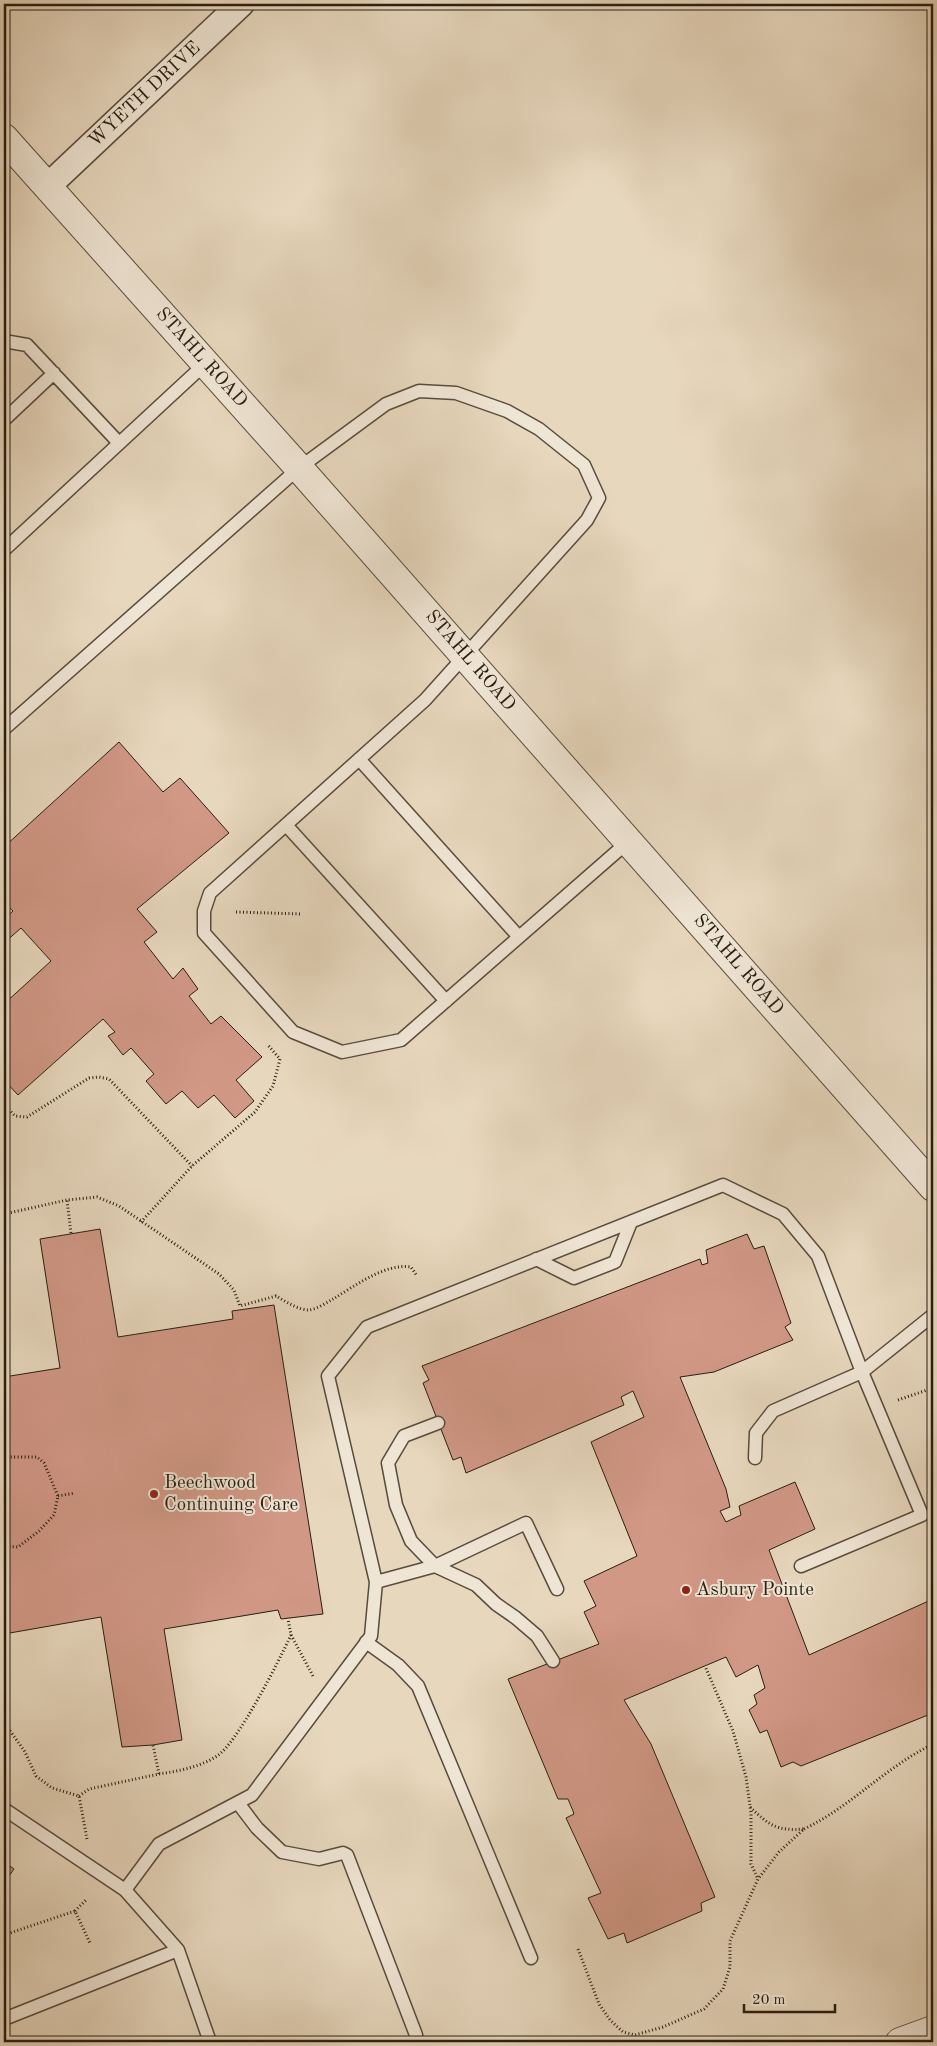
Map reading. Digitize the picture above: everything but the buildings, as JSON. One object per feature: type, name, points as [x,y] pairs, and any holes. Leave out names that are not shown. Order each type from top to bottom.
[{"type":"street","name":"WYETH DRIVE","points":[[48,186],[241,4]]},
{"type":"street","name":"STAHL ROAD","points":[[4,138],[299,468],[933,1187]]},
{"type":"street","points":[[900,2042],[933,2030]]},
{"type":"lane","points":[[4,341],[27,345],[119,443]]},
{"type":"lane","points":[[4,550],[206,363]]},
{"type":"lane","points":[[4,420],[54,374]]},
{"type":"lane","points":[[4,729],[299,468],[386,404],[420,391],[456,393],[507,411],[540,429],[584,465],[599,498],[587,520],[425,700],[210,894],[204,911],[204,933],[293,1032],[342,1052],[401,1040],[628,841]]},
{"type":"lane","points":[[359,759],[519,937]]},
{"type":"lane","points":[[286,825],[446,1001]]},
{"type":"lane","points":[[125,1890],[159,1844],[252,1795],[371,1636],[376,1582],[328,1376],[367,1326],[722,1185],[783,1214],[818,1256],[862,1372],[922,1515],[801,1566]]},
{"type":"lane","points":[[536,1259],[574,1278],[615,1262],[630,1222]]},
{"type":"lane","points":[[755,1458],[756,1433],[773,1411],[862,1372],[933,1315]]},
{"type":"lane","points":[[438,1423],[404,1436],[388,1464],[396,1505],[411,1541],[435,1566],[476,1585],[496,1604],[516,1618],[537,1636],[552,1661]]},
{"type":"lane","points":[[376,1582],[435,1566],[526,1523],[557,1589]]},
{"type":"lane","points":[[366,1642],[398,1665],[418,1686],[531,1958]]},
{"type":"lane","points":[[238,1803],[257,1828],[282,1852],[319,1859],[343,1853],[347,1855],[416,2035]]},
{"type":"lane","points":[[4,1809],[125,1890],[178,1950],[210,2042]]},
{"type":"lane","points":[[4,2019],[178,1950]]},
{"type":"path","points":[[236,912],[302,914]]},
{"type":"path","points":[[141,1222],[192,1166],[255,1112],[273,1086],[280,1059],[267,1044]]},
{"type":"path","points":[[4,1104],[15,1116],[27,1117],[89,1078],[109,1079],[192,1166]]},
{"type":"path","points":[[4,1214],[67,1200],[97,1197],[119,1206],[219,1274],[234,1290],[240,1306],[276,1296],[290,1304],[308,1310],[323,1305],[366,1280],[400,1265],[411,1267],[417,1276]]},
{"type":"path","points":[[67,1200],[71,1233]]},
{"type":"path","points":[[4,1290],[4,1304]]},
{"type":"path","points":[[877,1407],[933,1388]]},
{"type":"path","points":[[4,1459],[9,1457],[37,1457],[44,1463],[58,1496],[54,1514],[39,1531],[18,1547],[4,1546]]},
{"type":"path","points":[[58,1496],[75,1493]]},
{"type":"path","points":[[288,1619],[291,1635],[315,1679]]},
{"type":"path","points":[[79,1796],[89,1789],[159,1774],[183,1771],[218,1756],[237,1734],[291,1635]]},
{"type":"path","points":[[704,1666],[733,1731],[746,1777],[750,1806],[751,1864],[758,1879]]},
{"type":"path","points":[[4,1722],[25,1752],[36,1776],[52,1788],[79,1796]]},
{"type":"path","points":[[578,1949],[599,2004],[610,2020],[623,2032],[635,2035],[664,2027],[704,2009],[723,1989],[730,1967],[730,1941],[758,1879],[779,1852],[804,1829],[830,1817],[908,1756],[933,1744]]},
{"type":"path","points":[[153,1745],[159,1774]]},
{"type":"path","points":[[79,1796],[88,1841]]},
{"type":"path","points":[[750,1806],[764,1821],[784,1830],[804,1829]]},
{"type":"path","points":[[4,1935],[75,1911],[86,1900]]},
{"type":"path","points":[[75,1911],[90,1944]]},
{"type":"place","name":"Beechwood Continuing Care","points":[[154,1494]]},
{"type":"place","name":"Asbury Pointe","points":[[686,1590]]}]
